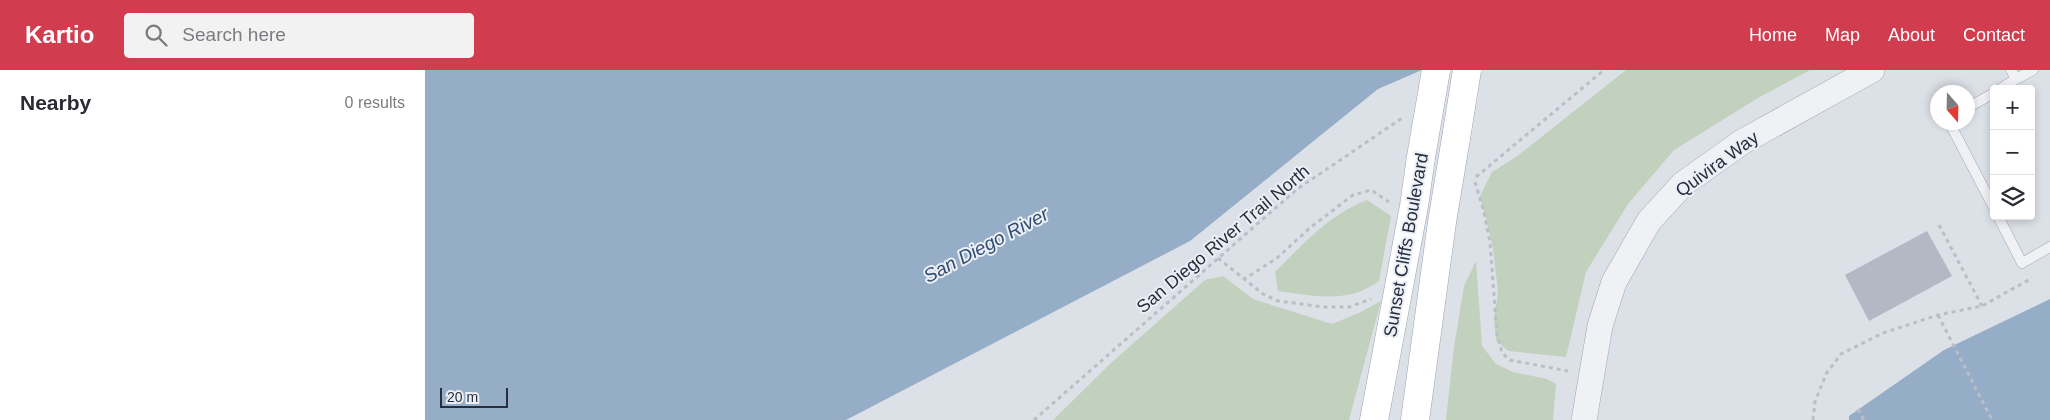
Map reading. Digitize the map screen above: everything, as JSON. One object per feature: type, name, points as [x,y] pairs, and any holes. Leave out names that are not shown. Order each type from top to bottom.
[{"type":"main road","name":"Sunset Cliffs Boulevard","points":[[1374,420],[1414,206],[1436,70]]},
{"type":"main road","name":"Sunset Cliffs Boulevard","points":[[1415,420],[1442,222],[1467,70]]},
{"type":"main road","points":[[1420,420],[1421,378]]},
{"type":"street","name":"Quivira Way","points":[[1583,420],[1600,326],[1614,282],[1649,221],[1683,184],[1742,142],[1872,70]]},
{"type":"lane","points":[[2004,85],[2013,75],[2033,70]]},
{"type":"lane","points":[[1975,103],[1990,94]]},
{"type":"lane","points":[[1953,130],[1990,200]]},
{"type":"lane","points":[[2000,220],[2022,262],[2050,247]]},
{"type":"path","points":[[1474,179],[1604,70]]},
{"type":"path","name":"San Diego River Trail North","points":[[1034,420],[1296,190],[1405,116]]},
{"type":"path","points":[[1474,171],[1474,179],[1484,212],[1490,243],[1497,334],[1502,353],[1510,360],[1591,375]]},
{"type":"path","points":[[1243,280],[1277,258],[1311,227],[1353,195],[1371,190],[1391,203],[1414,206]]},
{"type":"path","points":[[1939,225],[1982,306]]},
{"type":"path","points":[[1219,258],[1243,280],[1263,294],[1278,301],[1349,308],[1399,288]]},
{"type":"path","points":[[1813,420],[1815,402],[1826,374],[1841,354],[1883,333],[1938,315],[1982,306],[2033,278]]},
{"type":"path","points":[[1938,315],[1992,420]]},
{"type":"path","points":[[1858,409],[1864,420]]},
{"type":"green space","points":[[1626,70],[1810,70],[1758,98],[1674,150],[1628,204],[1586,272],[1566,357],[1508,351],[1496,340],[1494,319],[1498,292],[1493,248],[1480,196],[1492,172],[1516,157]]},
{"type":"green space","points":[[1367,200],[1391,216],[1379,281],[1355,293],[1343,296],[1318,296],[1278,291],[1275,272],[1317,231],[1341,213]]},
{"type":"green space","points":[[1476,261],[1482,346],[1496,364],[1513,372],[1547,379],[1556,384],[1553,420],[1446,420],[1454,347],[1464,286]]},
{"type":"green space","points":[[1223,276],[1253,299],[1332,324],[1359,313],[1381,301],[1349,420],[1053,420],[1111,363],[1205,280]]},
{"type":"water","name":"San Diego River","points":[[425,70],[1422,70],[1378,89],[1190,241],[846,420],[425,420]]},
{"type":"water","points":[[2050,299],[2050,420],[1849,420],[1849,416],[1944,350]]},
{"type":"building","points":[[1927,231],[1952,276],[1869,321],[1845,275]]}]
